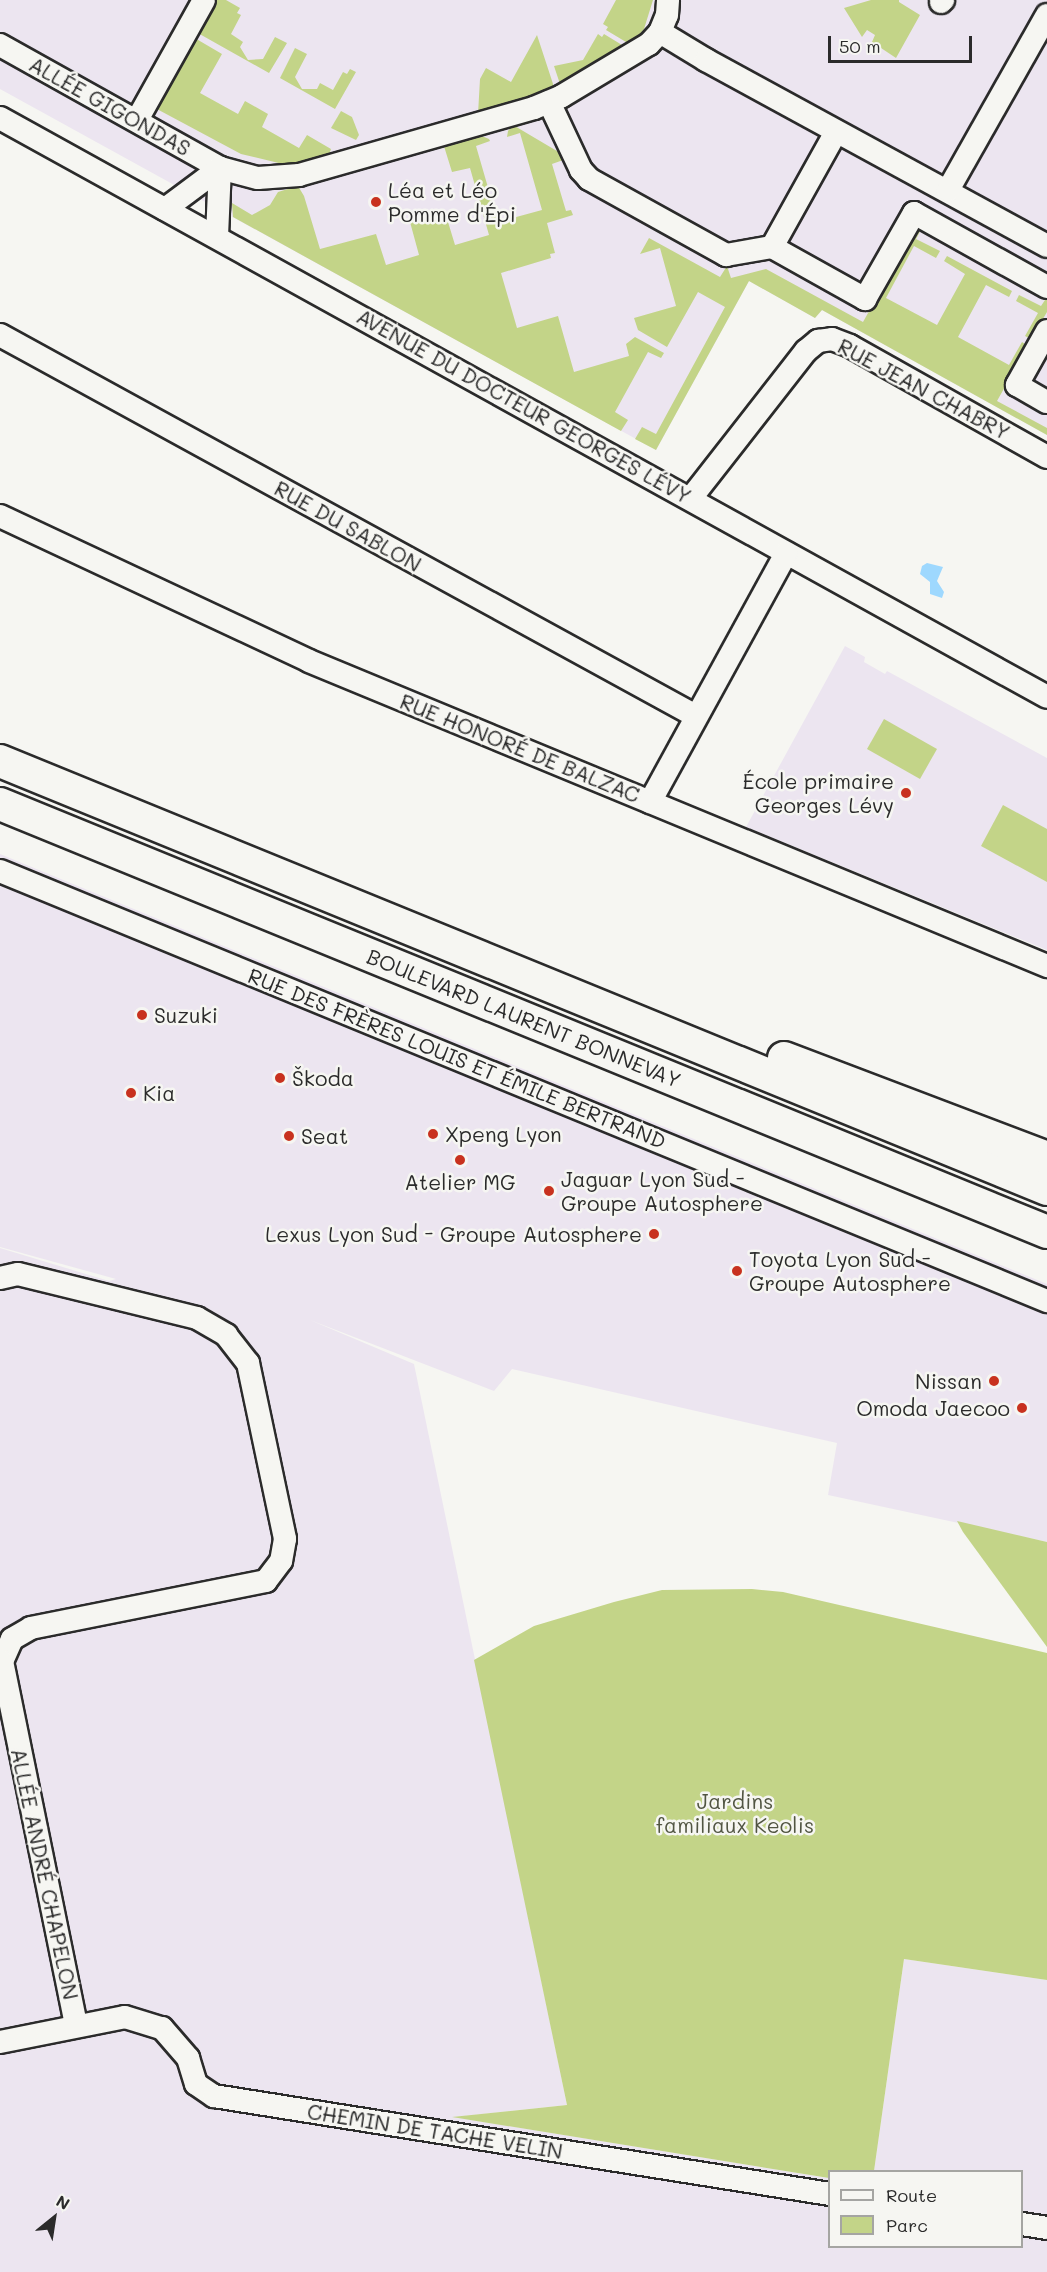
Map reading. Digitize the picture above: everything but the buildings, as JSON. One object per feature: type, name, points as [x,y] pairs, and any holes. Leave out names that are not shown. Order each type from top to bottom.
[{"type":"highway","name":"BOULEVARD LAURENT BONNEVAY","points":[[0,761],[1047,1189]]},
{"type":"highway","name":"BOULEVARD LAURENT BONNEVAY","points":[[0,804],[1047,1232]]},
{"type":"highway","points":[[0,827],[103,866],[162,870]]},
{"type":"highway","points":[[618,1012],[667,1014],[1047,1158]]},
{"type":"highway","points":[[987,1207],[1001,1233],[1047,1253]]},
{"type":"street","points":[[137,120],[204,0]]},
{"type":"street","points":[[668,0],[667,15],[660,32],[836,132],[1047,246]]},
{"type":"street","points":[[549,102],[581,170],[589,179],[726,255],[772,247],[865,299],[915,213],[938,187],[1047,15]]},
{"type":"street","name":"ALLÉE GIGONDAS","points":[[0,45],[220,168],[258,178],[299,175],[549,102],[633,54],[660,32]]},
{"type":"street","name":"AVENUE DU DOCTEUR GEORGES LÉVY","points":[[0,118],[691,498],[786,554],[1047,697]]},
{"type":"street","points":[[772,247],[836,132]]},
{"type":"street","points":[[165,208],[220,168]]},
{"type":"street","points":[[217,236],[220,168]]},
{"type":"street","points":[[915,213],[1047,287]]},
{"type":"street","points":[[1047,331],[1017,385],[1047,402]]},
{"type":"street","name":"RUE DU SABLON","points":[[0,335],[696,716]]},
{"type":"street","name":"RUE JEAN CHABRY","points":[[691,498],[806,351],[818,341],[832,339],[850,346],[1047,458]]},
{"type":"street","name":"RUE HONORÉ DE BALZAC","points":[[0,516],[309,661],[1047,966]]},
{"type":"street","points":[[650,802],[786,554]]},
{"type":"street","name":"RUE DES FRÈRES LOUIS ET ÉMILE BERTRAND","points":[[0,871],[1047,1301]]},
{"type":"street","name":"ALLÉE ANDRÉ CHAPELON","points":[[0,1278],[18,1274],[197,1318],[226,1335],[248,1363],[285,1539],[281,1561],[266,1581],[31,1628],[12,1639],[2,1661],[76,2026]]},
{"type":"street","name":"CHEMIN DE TACHE VELIN","points":[[0,2042],[125,2017],[162,2028],[188,2058],[196,2084],[214,2096],[828,2194]]},
{"type":"street","points":[[1023,2224],[1047,2228]]},
{"type":"shaded area","points":[[0,0],[1047,0],[1047,435],[822,310],[815,318],[749,281],[656,450],[0,89]]},
{"type":"shaded area","name":"École primaire Georges Lévy","points":[[845,646],[865,657],[864,662],[885,674],[887,671],[1047,758],[1047,950],[746,827]]},
{"type":"shaded area","points":[[0,854],[1047,1284],[1047,1542],[828,1495],[837,1443],[512,1369],[494,1391],[310,1320],[414,1364],[567,2105],[455,2117],[828,2178],[828,2248],[1023,2248],[1023,2170],[874,2170],[904,1959],[1047,1980],[1047,2272],[0,2272],[0,1248],[109,1281],[116,1279],[0,1247]]},
{"type":"green space","points":[[213,0],[226,0],[240,8],[237,13],[241,15],[231,34],[243,42],[240,47],[248,60],[263,59],[275,37],[287,43],[269,73],[196,32]]},
{"type":"green space","points":[[616,0],[653,0],[644,29],[631,45],[606,30],[608,27],[603,24]]},
{"type":"green space","points":[[871,0],[899,0],[920,15],[896,58],[872,42],[875,35],[867,30],[862,37],[844,8]]},
{"type":"green space","points":[[598,34],[602,37],[604,34],[627,48],[561,87],[554,66],[583,60]]},
{"type":"green space","points":[[537,35],[555,90],[478,114],[480,79],[486,68],[511,82]]},
{"type":"green space","points":[[193,37],[222,54],[200,93],[238,114],[245,101],[268,114],[262,127],[299,148],[307,135],[331,149],[329,155],[287,165],[241,154],[155,108]]},
{"type":"green space","points":[[295,48],[307,54],[295,77],[302,89],[317,89],[320,83],[333,90],[343,72],[347,74],[350,69],[356,72],[335,109],[280,78]]},
{"type":"green space","points":[[341,111],[352,117],[359,135],[356,140],[331,128]]},
{"type":"green space","points":[[513,125],[562,154],[566,159],[552,164],[566,211],[571,210],[573,215],[547,223],[555,253],[550,254],[551,258],[501,273],[517,328],[558,316],[574,372],[629,356],[626,344],[635,337],[664,353],[661,358],[648,352],[615,412],[628,420],[621,431],[233,217],[232,203],[252,215],[270,205],[278,192],[298,186],[304,196],[320,249],[376,234],[386,265],[419,255],[410,222],[445,212],[455,245],[489,235],[470,168],[452,172],[443,143],[477,134],[489,139],[490,141],[476,146],[498,222],[542,210],[520,133],[507,137]]},
{"type":"green space","points":[[918,224],[923,226],[916,239],[940,251],[936,258],[914,246],[886,298],[937,325],[965,274],[944,261],[947,256],[1012,291],[1009,297],[986,285],[958,337],[1009,365],[1022,342],[1028,346],[997,401],[1047,428],[1047,435],[822,310],[815,318],[749,281],[656,450],[635,439],[642,427],[656,434],[725,307],[698,292],[667,347],[638,330],[634,318],[676,306],[660,248],[640,254],[649,238],[720,277],[727,266],[731,278],[766,269],[863,322]]},
{"type":"green space","points":[[1019,295],[1041,306],[1047,297],[1047,312],[1031,339],[1025,336],[1038,313],[1016,301]]},
{"type":"green space","points":[[884,719],[937,749],[920,779],[867,749]]},
{"type":"green space","points":[[1003,805],[1047,829],[1047,882],[981,846]]},
{"type":"green space","points":[[957,1521],[1047,1542],[1047,1647],[963,1532]]},
{"type":"green space","name":"Jardins familiaux Keolis","points":[[752,1589],[783,1592],[1047,1653],[1047,1980],[904,1959],[874,2170],[828,2170],[828,2178],[452,2117],[567,2105],[474,1660],[534,1626],[662,1590]]},
{"type":"water","points":[[927,563],[943,567],[937,581],[944,592],[942,598],[930,594],[930,582],[920,574],[922,566]]},
{"type":"place","name":"Léa et Léo Pomme d'Épi","points":[[376,202]]},
{"type":"place","name":"École primaire Georges Lévy","points":[[906,793]]},
{"type":"place","name":"Suzuki","points":[[142,1015]]},
{"type":"place","name":"Škoda","points":[[280,1078]]},
{"type":"place","name":"Kia","points":[[131,1093]]},
{"type":"place","name":"Xpeng Lyon","points":[[433,1134]]},
{"type":"place","name":"Seat","points":[[289,1136]]},
{"type":"place","name":"Atelier MG","points":[[460,1160]]},
{"type":"place","name":"Jaguar Lyon Sud - Groupe Autosphere","points":[[549,1191]]},
{"type":"place","name":"Lexus Lyon Sud - Groupe Autosphere","points":[[654,1234]]},
{"type":"place","name":"Toyota Lyon Sud - Groupe Autosphere","points":[[737,1271]]},
{"type":"place","name":"Nissan","points":[[994,1381]]},
{"type":"place","name":"Omoda Jaecoo","points":[[1022,1408]]}]
